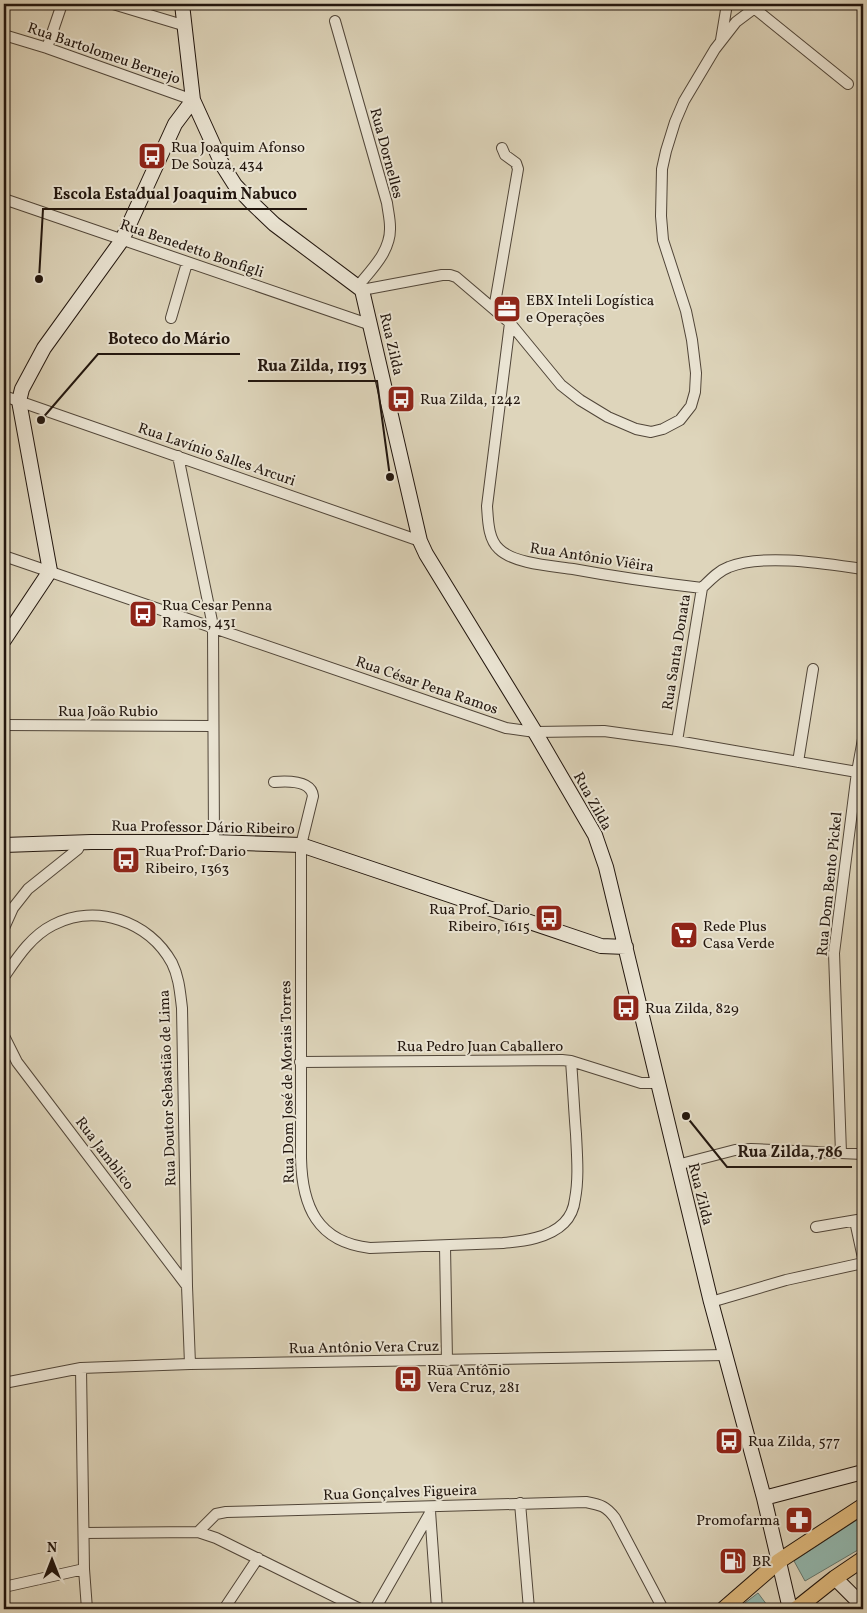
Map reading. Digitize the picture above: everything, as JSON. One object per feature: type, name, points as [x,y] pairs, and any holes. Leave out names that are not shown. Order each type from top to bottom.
[{"type":"main road","points":[[182,4],[193,100],[223,166],[235,185],[274,224],[360,288]]},
{"type":"main road","points":[[4,640],[50,571],[19,401],[22,390],[44,348],[122,240],[175,124],[193,100]]},
{"type":"main road","name":"Rua Zilda","points":[[360,288],[371,326],[420,541],[595,835],[606,867],[677,1165],[711,1302],[764,1498],[790,1609]]},
{"type":"main road","name":"Rua Professor Dário Ribeiro","points":[[4,845],[81,842],[214,842],[301,845],[601,946],[626,947]]},
{"type":"main road","points":[[764,1498],[863,1472]]},
{"type":"main road","points":[[724,1609],[779,1561],[863,1506]]},
{"type":"main road","points":[[796,1609],[863,1559]]},
{"type":"main road","points":[[836,1578],[863,1606]]},
{"type":"street","points":[[47,48],[62,4]]},
{"type":"street","points":[[113,4],[186,26]]},
{"type":"street","points":[[720,43],[727,4]]},
{"type":"street","points":[[360,288],[442,275],[456,277],[510,323],[561,385],[580,400],[608,417],[636,429],[651,432],[664,429],[680,420],[691,406],[695,392],[696,373],[692,340],[686,311],[663,240],[661,216],[662,169],[674,122],[684,101],[720,43],[736,22],[757,6],[848,84]]},
{"type":"street","name":"Rua Dornelles","points":[[335,21],[387,203],[390,228],[388,243],[382,256],[360,288]]},
{"type":"street","name":"Rua Bartolomeu Bernejo","points":[[4,35],[47,48],[193,100]]},
{"type":"street","points":[[494,309],[518,169],[516,163],[505,155],[502,148]]},
{"type":"street","name":"Rua Benedetto Bonfigli","points":[[4,199],[371,326]]},
{"type":"street","points":[[171,318],[187,263]]},
{"type":"street","name":"Rua Antônio Viêira","points":[[510,323],[487,506],[488,524],[499,549],[522,561],[641,581],[702,588]]},
{"type":"street","name":"Rua Lavínio Salles Arcuri","points":[[4,396],[420,541]]},
{"type":"street","points":[[178,456],[213,626],[214,842]]},
{"type":"street","name":"Rua César Pena Ramos","points":[[4,556],[213,626],[506,728],[535,732],[604,731],[677,741],[857,772]]},
{"type":"street","name":"Rua Santa Donata","points":[[677,741],[702,588],[716,573],[729,566],[754,561],[808,562],[863,569]]},
{"type":"street","points":[[798,762],[813,669]]},
{"type":"street","name":"Rua João Rubio","points":[[4,726],[212,726]]},
{"type":"street","name":"Rua Dom Bento Pickel","points":[[842,1153],[834,954],[857,772],[863,739]]},
{"type":"street","name":"Rua Dom José de Morais Torres","points":[[274,782],[296,782],[312,791],[301,845],[301,1176],[304,1193],[312,1215],[322,1228],[340,1240],[356,1246],[370,1248],[520,1242],[554,1231],[571,1214],[575,1201],[578,1171],[571,1062]]},
{"type":"street","points":[[4,928],[13,908],[28,889],[78,849],[81,842]]},
{"type":"street","name":"Rua Doutor Sebastião de Lima","points":[[4,977],[35,937],[52,925],[70,918],[93,916],[120,919],[142,929],[159,943],[172,964],[179,983],[182,1008],[190,1364]]},
{"type":"street","name":"Rua Jamblico","points":[[4,1036],[17,1062],[187,1286]]},
{"type":"street","name":"Rua Pedro Juan Caballero","points":[[300,1062],[562,1060],[641,1083],[657,1083]]},
{"type":"street","points":[[677,1165],[751,1148],[863,1154]]},
{"type":"street","points":[[816,1227],[859,1220],[863,1258]]},
{"type":"street","points":[[445,1246],[447,1361]]},
{"type":"street","points":[[711,1302],[786,1280],[863,1262]]},
{"type":"street","name":"Rua Antônio Vera Cruz","points":[[4,1383],[81,1368],[190,1364],[726,1355]]},
{"type":"street","points":[[81,1368],[86,1609]]},
{"type":"street","name":"Rua Gonçalves Figueira","points":[[198,1532],[216,1514],[226,1512],[430,1509],[520,1503],[586,1502],[600,1504],[608,1508],[615,1518],[663,1609]]},
{"type":"street","points":[[520,1503],[529,1609]]},
{"type":"street","points":[[375,1609],[430,1509]]},
{"type":"street","points":[[430,1509],[437,1609]]},
{"type":"street","points":[[84,1533],[198,1532],[216,1538],[360,1609]]},
{"type":"street","points":[[224,1609],[258,1558]]},
{"type":"street","points":[[4,1587],[84,1570]]},
{"type":"water","points":[[863,1516],[863,1547],[805,1581],[794,1561]]},
{"type":"water","points":[[758,1593],[770,1609],[737,1609]]},
{"type":"place","name":"Rua Joaquim Afonso De Souza, 434","points":[[152,156]]},
{"type":"place","name":"Escola Estadual Joaquim Nabuco","points":[[39,279]]},
{"type":"place","name":"EBX Inteli Logística e Operações","points":[[507,309]]},
{"type":"place","name":"Rua Zilda, 1242","points":[[401,399]]},
{"type":"place","name":"Boteco do Mário","points":[[41,420]]},
{"type":"place","name":"Rua Zilda, 1193","points":[[390,477]]},
{"type":"place","name":"Rua Cesar Penna Ramos, 431","points":[[143,614]]},
{"type":"place","name":"Rua Prof. Dario Ribeiro, 1363","points":[[126,860]]},
{"type":"place","name":"Rua Prof. Dario Ribeiro, 1615","points":[[549,918]]},
{"type":"place","name":"Rede Plus Casa Verde","points":[[684,935]]},
{"type":"place","name":"Rua Zilda, 829","points":[[626,1008]]},
{"type":"place","name":"Rua Zilda, 786","points":[[686,1116]]},
{"type":"place","name":"Rua Antônio Vera Cruz, 281","points":[[408,1379]]},
{"type":"place","name":"Rua Zilda, 577","points":[[729,1441]]},
{"type":"place","name":"Promofarma","points":[[799,1520]]},
{"type":"place","name":"BR","points":[[733,1561]]}]
